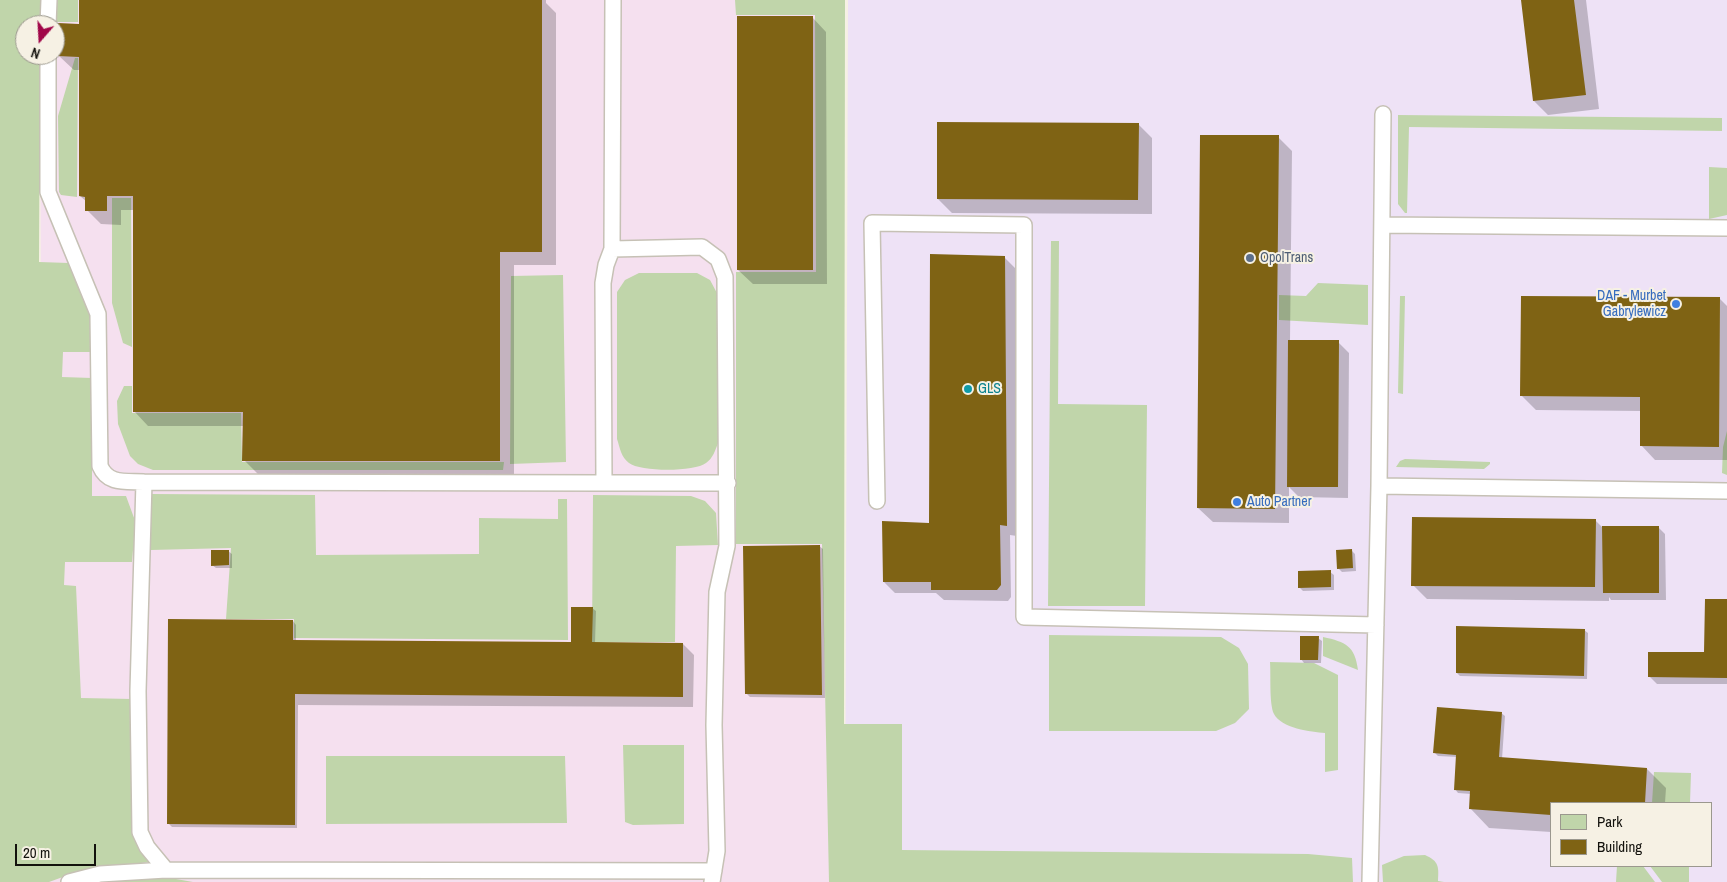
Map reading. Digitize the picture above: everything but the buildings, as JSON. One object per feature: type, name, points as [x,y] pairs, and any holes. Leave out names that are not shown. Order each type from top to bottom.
[{"type":"lane","points":[[48,15],[49,0]]},
{"type":"lane","points":[[604,483],[603,284],[606,265],[612,249],[613,0]]},
{"type":"lane","points":[[48,65],[48,192],[98,314],[100,466],[104,475],[114,481],[144,482],[728,483]]},
{"type":"lane","points":[[1370,882],[1379,486],[1383,114]]},
{"type":"lane","points":[[877,501],[872,223],[1024,225],[1024,618],[1376,625]]},
{"type":"lane","points":[[1382,225],[1727,228]]},
{"type":"lane","points":[[69,882],[100,874],[166,870],[713,877],[717,852],[714,725],[717,592],[726,551],[728,483],[725,277],[723,268],[711,252],[702,247],[612,249]]},
{"type":"lane","points":[[144,482],[138,691],[140,832],[147,847],[166,870]]},
{"type":"lane","points":[[1379,486],[1727,491]]},
{"type":"shaded area","points":[[40,0],[843,0],[843,882],[43,882],[40,65],[65,65],[65,15],[40,15]]},
{"type":"shaded area","points":[[848,0],[1727,0],[1727,882],[845,882]]},
{"type":"green space","points":[[0,0],[40,0],[40,15],[15,15],[15,65],[40,65],[39,262],[69,263],[91,319],[92,352],[63,352],[62,377],[92,378],[92,496],[126,496],[137,526],[137,550],[133,550],[132,562],[65,562],[64,585],[76,586],[81,698],[132,699],[150,862],[82,870],[49,882],[0,882]]},
{"type":"green space","points":[[57,0],[78,0],[78,22],[65,22],[65,15],[57,15]]},
{"type":"green space","points":[[735,0],[845,0],[844,724],[902,724],[902,850],[1308,854],[1352,858],[1353,882],[829,882],[822,544],[736,544],[736,272],[816,272],[815,15],[736,15]]},
{"type":"green space","points":[[75,58],[78,58],[77,197],[61,195],[59,192],[58,116]]},
{"type":"green space","points":[[1398,115],[1722,118],[1722,131],[1409,127],[1407,213],[1405,213],[1398,204]]},
{"type":"green space","points":[[1709,167],[1727,168],[1727,215],[1709,219]]},
{"type":"green space","points":[[112,198],[131,198],[132,347],[123,343],[112,303]]},
{"type":"green space","points":[[1051,241],[1059,241],[1058,404],[1147,405],[1145,606],[1048,606]]},
{"type":"green space","points":[[639,273],[697,273],[710,280],[718,295],[718,443],[714,454],[706,463],[700,466],[668,470],[644,468],[629,463],[624,458],[620,449],[617,439],[617,292],[625,280]]},
{"type":"green space","points":[[563,275],[566,462],[510,464],[511,276]]},
{"type":"green space","points":[[1318,283],[1368,285],[1368,325],[1279,320],[1279,295],[1306,296]]},
{"type":"green space","points":[[1400,296],[1405,296],[1403,394],[1398,393]]},
{"type":"green space","points":[[124,386],[132,386],[132,413],[241,413],[242,462],[504,462],[503,470],[153,470],[138,464],[130,456],[118,424],[117,401]]},
{"type":"green space","points":[[1727,431],[1727,475],[1722,473],[1723,447]]},
{"type":"green space","points":[[1405,459],[1490,462],[1490,464],[1484,469],[1396,467],[1400,461]]},
{"type":"green space","points":[[151,494],[315,495],[316,555],[479,554],[479,518],[558,519],[558,499],[567,499],[568,640],[294,638],[294,619],[226,619],[231,548],[151,550]]},
{"type":"green space","points":[[593,495],[691,496],[705,501],[716,513],[718,545],[676,546],[675,642],[592,642]]},
{"type":"green space","points":[[1049,635],[1221,637],[1239,648],[1248,664],[1249,709],[1235,723],[1216,731],[1049,731]]},
{"type":"green space","points":[[1323,637],[1348,646],[1352,650],[1357,662],[1358,670],[1323,656]]},
{"type":"green space","points":[[1270,662],[1314,663],[1338,675],[1338,770],[1325,772],[1325,733],[1290,726],[1283,723],[1274,714],[1271,697]]},
{"type":"green space","points":[[623,745],[684,745],[684,824],[633,825],[625,822]]},
{"type":"green space","points":[[326,756],[565,756],[567,823],[326,824]]},
{"type":"green space","points":[[1654,772],[1691,773],[1690,802],[1652,802]]},
{"type":"green space","points":[[1425,855],[1436,862],[1438,881],[1444,882],[1383,882],[1382,865],[1404,856]]},
{"type":"green space","points":[[1617,867],[1644,867],[1655,882],[1616,882]]},
{"type":"green space","points":[[1651,867],[1689,867],[1689,882],[1662,882]]},
{"type":"green space","points":[[130,878],[176,879],[193,882],[99,882]]},
{"type":"place","name":"OpolTrans","points":[[1250,258]]},
{"type":"place","name":"DAF - Murbet Gabrylewicz","points":[[1676,304]]},
{"type":"place","name":"GLS","points":[[968,389]]},
{"type":"place","name":"Auto Partner","points":[[1237,502]]}]
